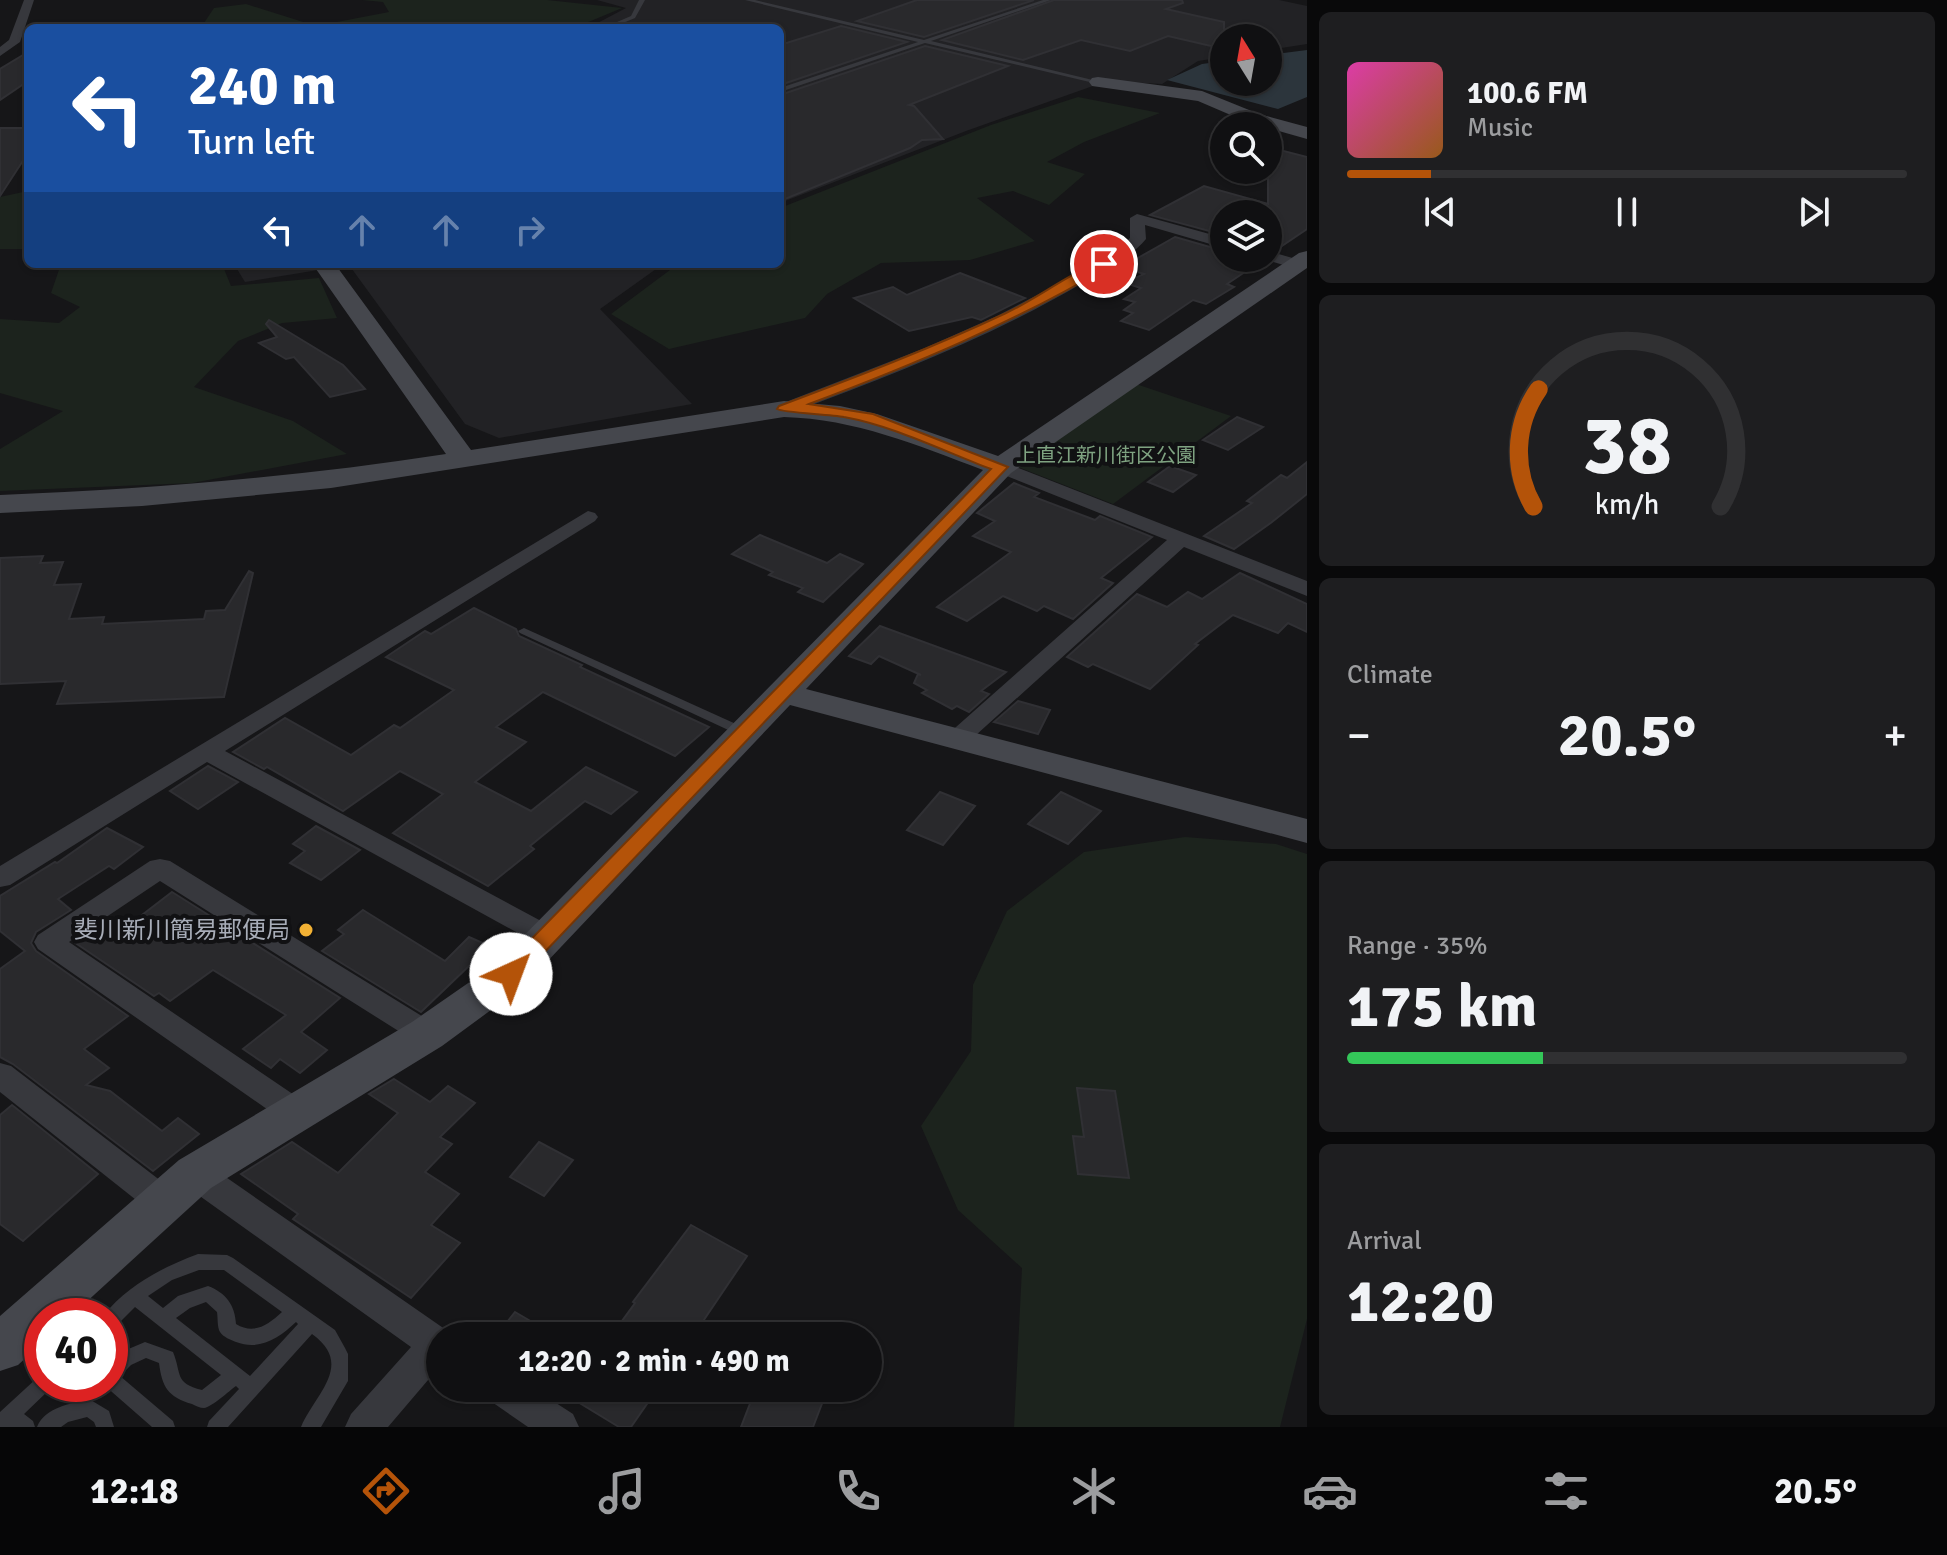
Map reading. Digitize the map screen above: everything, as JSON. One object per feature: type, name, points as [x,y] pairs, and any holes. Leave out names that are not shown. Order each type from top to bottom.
[{"type":"street","points":[[0,53],[14,42],[18,16],[29,0]]},
{"type":"street","points":[[1098,82],[1202,96],[1253,118],[1307,133]]},
{"type":"street","points":[[784,409],[882,372],[1038,302],[1125,251],[1138,239],[1137,218],[1210,239]]},
{"type":"street","points":[[1282,258],[1302,261]]},
{"type":"street","points":[[0,1348],[178,1187],[295,1112],[427,1034],[511,974],[1001,467],[1302,261]]},
{"type":"street","points":[[327,268],[465,461]]},
{"type":"street","points":[[0,504],[174,495],[331,480],[784,409],[819,408],[868,417],[1307,589]]},
{"type":"street","points":[[0,878],[588,517]]},
{"type":"street","points":[[956,740],[1181,539]]},
{"type":"street","points":[[782,693],[1307,831]]},
{"type":"street","points":[[205,751],[546,936]]},
{"type":"street","points":[[295,1112],[48,942],[160,868],[427,1034]]},
{"type":"street","points":[[0,1075],[426,1338]]},
{"type":"street","points":[[364,1427],[426,1358]]},
{"type":"street","points":[[523,1402],[560,1427]]},
{"type":"lane","points":[[616,24],[633,17],[642,0]]},
{"type":"lane","points":[[748,0],[1098,82]]},
{"type":"lane","points":[[784,89],[1048,0]]},
{"type":"lane","points":[[524,631],[744,732]]},
{"type":"lane","points":[[128,1302],[166,1275],[198,1262],[227,1263],[329,1336],[339,1354],[339,1381],[310,1427]]},
{"type":"lane","points":[[163,1318],[184,1302],[208,1294],[222,1301],[228,1312],[227,1328],[238,1336],[258,1338],[304,1316]]},
{"type":"lane","points":[[134,1296],[252,1388]]},
{"type":"lane","points":[[216,1427],[252,1388],[304,1316]]},
{"type":"lane","points":[[128,1358],[145,1350],[167,1358],[170,1383],[181,1394],[204,1399],[236,1375]]},
{"type":"lane","points":[[128,1394],[166,1427]]},
{"type":"lane","points":[[12,1422],[28,1402]]},
{"type":"lane","points":[[46,1427],[63,1414],[89,1408],[102,1417],[105,1427]]},
{"type":"shaded area","points":[[597,0],[1279,0],[1307,6],[1307,44],[1282,48],[1282,24],[1210,24],[1210,59],[1198,61],[1162,84],[1107,81],[966,131],[784,201],[784,24],[596,24],[626,8]]},
{"type":"shaded area","points":[[1307,50],[1307,97],[1278,109],[1228,96],[1282,96],[1282,53]]},
{"type":"shaded area","points":[[1210,63],[1210,91],[1167,80]]},
{"type":"shaded area","points":[[236,268],[331,268],[245,282]]},
{"type":"shaded area","points":[[351,268],[657,268],[600,309],[692,404],[499,438],[465,424]]},
{"type":"green space","points":[[362,0],[547,0],[622,8],[584,24],[326,24],[389,12],[383,2]]},
{"type":"green space","points":[[246,4],[310,24],[204,23],[214,8]]},
{"type":"green space","points":[[1078,97],[1160,113],[1084,142],[1047,162],[1085,174],[1049,205],[1013,191],[977,198],[1035,241],[970,260],[881,263],[827,294],[805,318],[669,349],[611,314],[673,268],[784,268],[784,206],[991,125]]},
{"type":"green space","points":[[24,192],[24,249],[0,249],[0,197]]},
{"type":"green space","points":[[60,268],[224,268],[231,286],[319,278],[337,318],[282,323],[238,341],[194,387],[293,421],[347,454],[192,483],[0,491],[0,449],[63,411],[0,393],[0,319],[59,323],[80,307],[51,293]]},
{"type":"green space","name":"上直江新川街区公園","points":[[1133,383],[1231,416],[1113,504],[1018,467]]},
{"type":"green space","points":[[1185,837],[1276,844],[1307,854],[1307,1319],[1280,1427],[1014,1427],[1022,1268],[958,1210],[921,1126],[971,1051],[973,985],[1007,911],[1084,852]]},
{"type":"building","points":[[917,0],[1034,0],[924,37],[857,21]]},
{"type":"building","points":[[1054,0],[1182,0],[1183,3],[1166,9],[1224,22],[1210,24],[1210,46],[1168,36],[1130,51],[1081,40],[1023,60],[942,40]]},
{"type":"building","points":[[841,26],[907,42],[784,84],[784,44]]},
{"type":"building","points":[[925,46],[1008,66],[909,105],[914,106],[943,139],[922,140],[910,148],[784,199],[784,94]]},
{"type":"building","points":[[24,54],[24,84],[0,100],[0,69]]},
{"type":"building","points":[[0,128],[24,128],[24,159],[0,196]]},
{"type":"building","points":[[1282,151],[1307,157],[1307,229],[1282,246],[1282,200],[1268,200],[1268,184],[1282,184]]},
{"type":"building","points":[[1204,186],[1254,200],[1210,200],[1210,231],[1150,215]]},
{"type":"building","points":[[1175,237],[1210,247],[1210,272],[1245,272],[1227,284],[1234,287],[1206,304],[1193,300],[1149,330],[1121,321],[1133,313],[1124,310],[1135,302],[1124,299],[1141,288],[1125,283],[1144,274],[1122,267]]},
{"type":"building","points":[[960,273],[1025,298],[981,320],[972,317],[909,331],[854,298],[893,287],[907,295]]},
{"type":"building","points":[[269,320],[343,365],[365,389],[330,397],[294,357],[286,359],[259,343],[277,337],[266,324]]},
{"type":"building","points":[[1237,417],[1263,427],[1228,450],[1203,440]]},
{"type":"building","points":[[1307,462],[1307,494],[1272,522],[1234,549],[1204,536],[1252,503],[1247,501],[1281,475],[1287,478]]},
{"type":"building","points":[[1170,466],[1196,475],[1173,492],[1148,482]]},
{"type":"building","points":[[1014,483],[1039,493],[1034,497],[1095,520],[1100,516],[1152,537],[1101,578],[1113,583],[1073,619],[1044,606],[1037,611],[1003,596],[967,621],[937,607],[1011,552],[973,536],[995,521],[977,513]]},
{"type":"building","points":[[760,535],[827,563],[840,554],[863,564],[823,602],[798,592],[803,588],[769,575],[773,572],[732,554]]},
{"type":"building","points":[[43,556],[40,563],[63,562],[54,585],[81,584],[69,619],[104,617],[102,624],[204,619],[206,611],[225,610],[249,571],[253,573],[224,697],[57,704],[66,681],[0,684],[0,558]]},
{"type":"building","points":[[1240,573],[1307,604],[1307,632],[1288,623],[1278,633],[1233,615],[1195,644],[1198,645],[1150,689],[1093,664],[1088,667],[1067,657],[1137,594],[1167,607],[1188,592],[1202,599]]},
{"type":"building","points":[[474,608],[516,629],[519,636],[582,665],[580,667],[709,727],[675,756],[543,692],[496,727],[526,742],[475,782],[531,811],[586,767],[637,792],[611,814],[585,801],[530,846],[534,849],[488,886],[393,833],[443,794],[400,771],[343,811],[267,767],[264,769],[233,752],[285,718],[351,755],[394,725],[400,728],[454,690],[386,657],[425,631],[431,634]]},
{"type":"building","points":[[880,626],[1006,672],[981,691],[989,694],[969,712],[957,706],[952,709],[922,693],[927,690],[914,683],[918,674],[921,675],[879,656],[871,664],[849,656]]},
{"type":"building","points":[[1018,701],[1050,710],[1038,734],[994,722]]},
{"type":"building","points":[[208,766],[238,782],[198,809],[170,791]]},
{"type":"building","points":[[940,792],[975,806],[943,845],[907,830]]},
{"type":"building","points":[[1061,792],[1101,811],[1068,844],[1028,824]]},
{"type":"building","points":[[316,826],[360,850],[321,880],[290,863],[305,851],[293,844]]},
{"type":"building","points":[[107,828],[143,847],[114,869],[109,866],[58,899],[71,910],[36,932],[31,943],[36,951],[128,1016],[84,1049],[109,1068],[86,1085],[110,1091],[162,1131],[178,1118],[199,1134],[153,1171],[0,1057],[0,969],[25,951],[0,931],[0,896],[57,863]]},
{"type":"building","points":[[172,892],[340,998],[301,1032],[327,1050],[300,1073],[280,1059],[271,1068],[243,1049],[286,1015],[213,970],[170,1001],[159,993],[154,996],[74,942],[108,919],[125,928]]},
{"type":"building","points":[[363,910],[445,961],[469,937],[499,950],[480,970],[470,965],[421,1012],[322,951],[344,934],[338,930]]},
{"type":"building","points":[[394,1079],[430,1102],[448,1086],[475,1103],[440,1137],[452,1144],[425,1172],[459,1194],[431,1225],[460,1243],[411,1298],[293,1219],[298,1214],[241,1174],[292,1142],[338,1173],[398,1113],[369,1094]]},
{"type":"building","points":[[1077,1088],[1115,1091],[1129,1178],[1078,1174],[1073,1136],[1084,1137]]},
{"type":"building","points":[[12,1105],[98,1174],[23,1241],[0,1224],[0,1115]]},
{"type":"building","points":[[539,1142],[573,1160],[544,1196],[510,1177]]},
{"type":"building","points":[[691,1225],[747,1256],[702,1322],[621,1322]]},
{"type":"building","points":[[515,1312],[532,1322],[507,1322]]},
{"type":"building","points":[[578,1402],[648,1402],[631,1427],[619,1427]]},
{"type":"building","points":[[751,1402],[823,1402],[813,1427],[741,1427]]},
{"type":"place","name":"斐川新川簡易郵便局","points":[[306,930]]},
{"type":"route","points":[[511,974],[1001,467],[868,417],[819,408],[784,409],[882,372],[982,329],[1038,302],[1104,264]]}]
